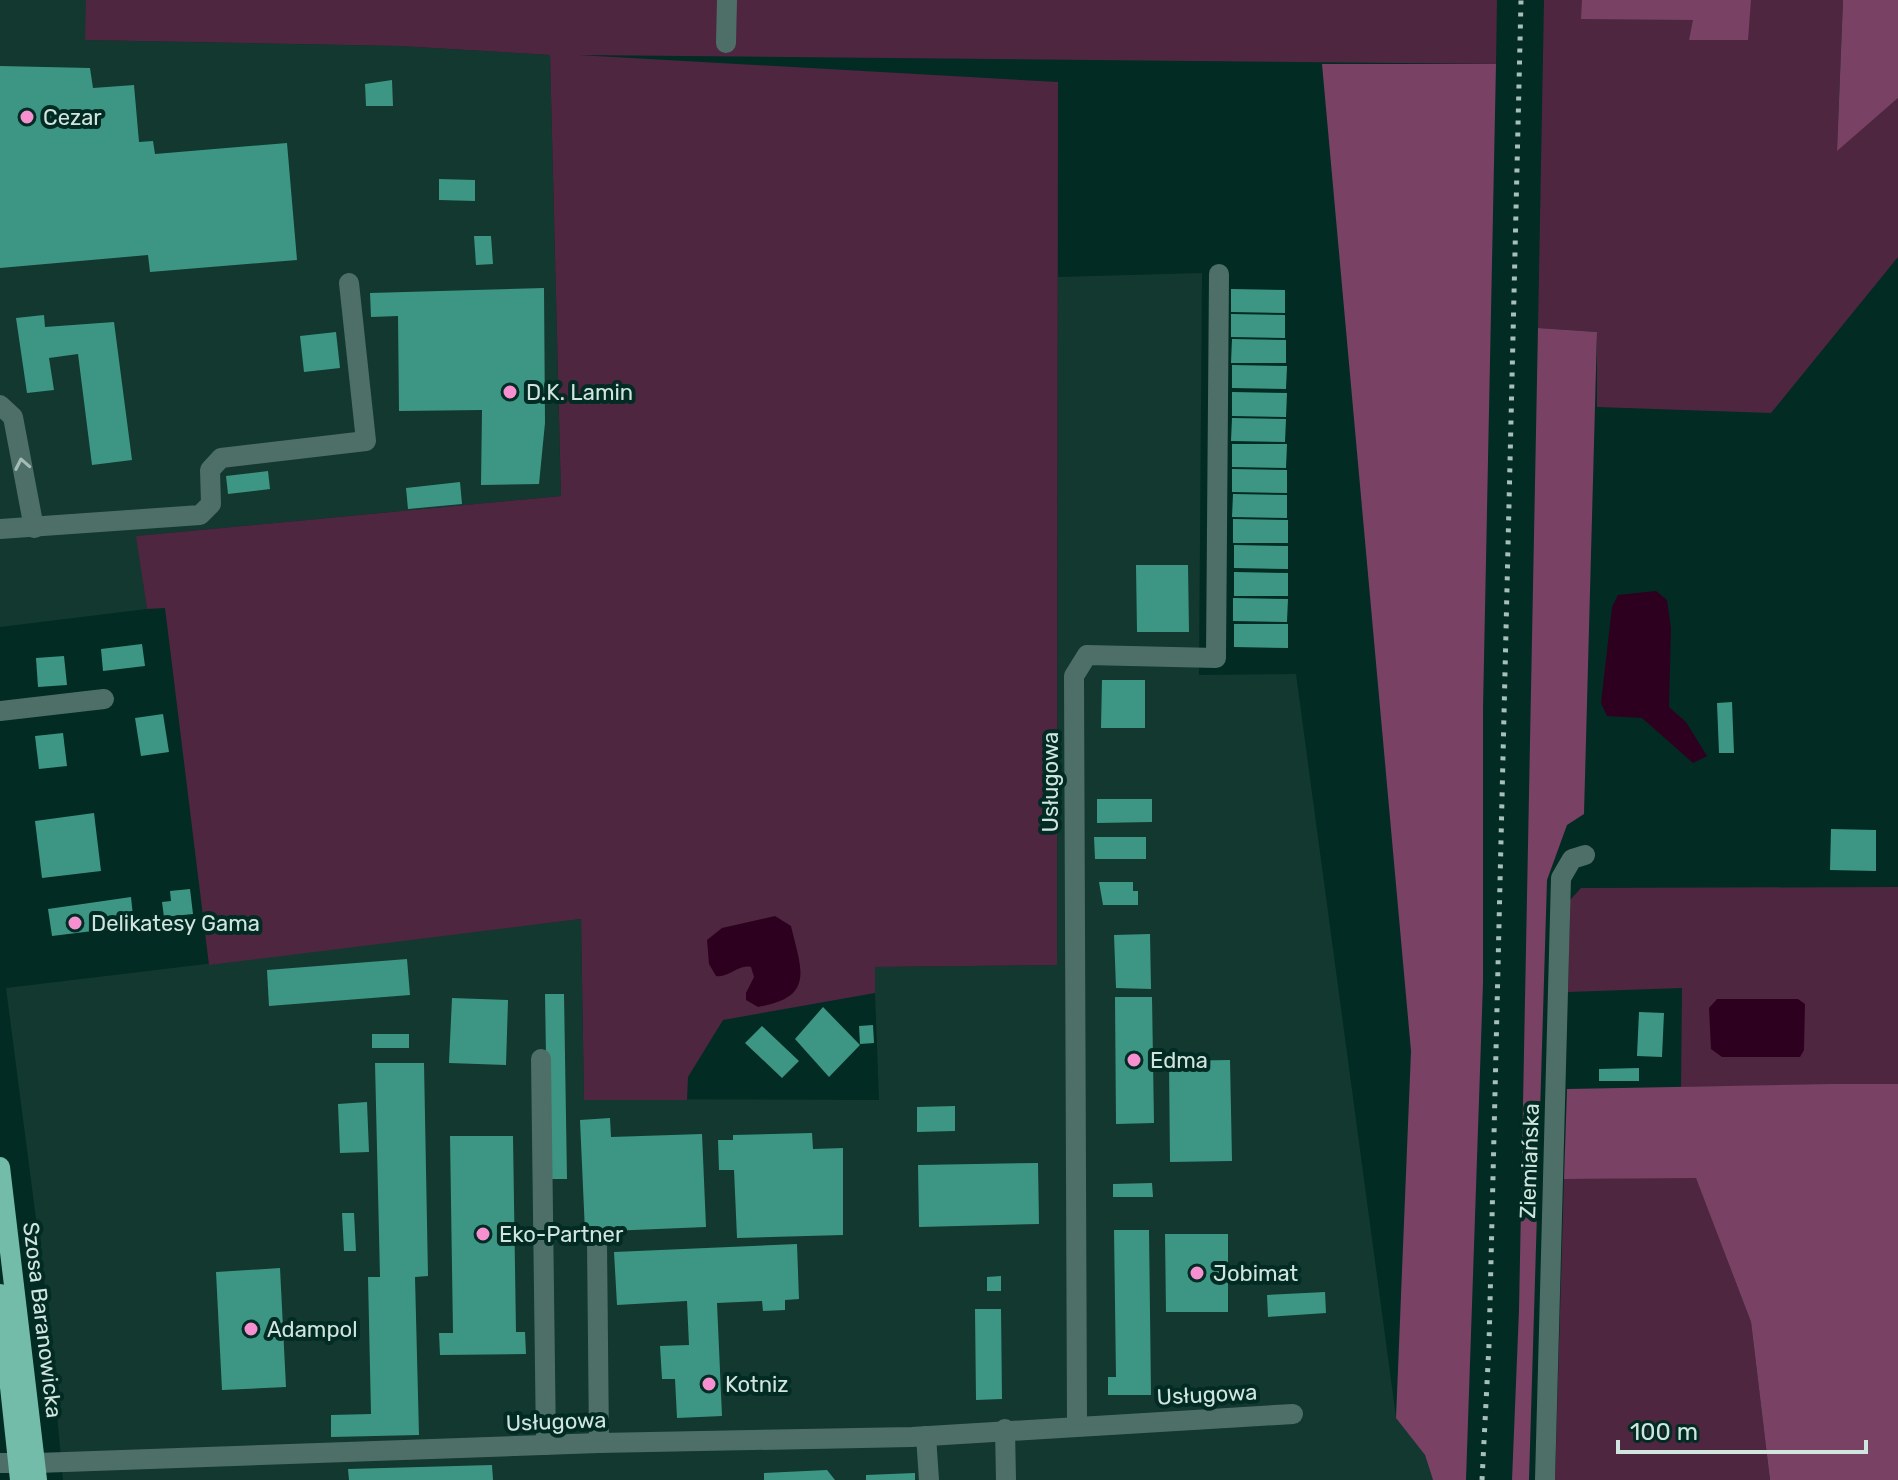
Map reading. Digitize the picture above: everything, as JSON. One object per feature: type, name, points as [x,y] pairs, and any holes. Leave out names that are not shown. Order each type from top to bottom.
[{"type":"main road","name":"Szosa Baranowicka","points":[[0,1167],[25,1470]]},
{"type":"main road","points":[[0,1295],[13,1332],[25,1470]]},
{"type":"street","points":[[726,43],[727,0]]},
{"type":"street","name":"Usługowa","points":[[1077,1424],[1074,676],[1087,655],[1216,658],[1219,274]]},
{"type":"street","points":[[0,529],[200,515],[211,504],[210,470],[221,458],[366,441],[349,283]]},
{"type":"street","points":[[0,405],[13,417],[34,528]]},
{"type":"street","points":[[0,711],[104,699]]},
{"type":"street","name":"Ziemiańska","points":[[1545,1480],[1561,878],[1572,859],[1585,855]]},
{"type":"street","points":[[541,1059],[546,1445]]},
{"type":"street","points":[[597,1241],[599,1443]]},
{"type":"street","name":"Usługowa","points":[[25,1470],[599,1443],[926,1436],[1077,1424],[1293,1414]]},
{"type":"street","points":[[1005,1429],[1006,1480]]},
{"type":"street","points":[[926,1436],[929,1480]]},
{"type":"shaded area","points":[[0,0],[86,0],[86,40],[399,46],[550,55],[561,496],[137,536],[147,609],[0,627]]},
{"type":"shaded area","points":[[86,0],[1497,0],[1496,64],[578,55],[1058,82],[1057,965],[875,967],[875,993],[723,1020],[688,1077],[687,1100],[584,1100],[581,919],[209,965],[165,608],[147,609],[136,536],[561,496],[550,55],[399,46],[85,40]]},
{"type":"shaded area","points":[[1544,0],[1843,0],[1837,150],[1898,98],[1898,257],[1771,413],[1597,407],[1597,332],[1538,328]]},
{"type":"shaded area","points":[[1582,0],[1751,0],[1748,40],[1689,40],[1693,20],[1581,19]]},
{"type":"shaded area","points":[[1843,0],[1898,0],[1898,98],[1837,151]]},
{"type":"shaded area","points":[[1322,64],[1496,64],[1483,709],[1483,983],[1466,1480],[1433,1480],[1425,1455],[1396,1418],[1411,1051]]},
{"type":"shaded area","points":[[1202,273],[1199,675],[1296,674],[1396,1417],[1425,1455],[1433,1480],[63,1480],[46,1296],[6,988],[581,919],[584,1099],[879,1100],[874,967],[1057,965],[1058,277]]},
{"type":"shaded area","points":[[1538,328],[1597,332],[1584,814],[1567,825],[1547,880],[1529,1480],[1512,1480],[1519,1310]]},
{"type":"shaded area","points":[[1656,591],[1667,600],[1671,628],[1669,707],[1686,722],[1707,756],[1693,763],[1642,718],[1607,716],[1601,703],[1612,607],[1618,595]]},
{"type":"shaded area","points":[[1898,887],[1898,1084],[1681,1087],[1682,988],[1568,992],[1570,900],[1581,888]]},
{"type":"shaded area","points":[[775,916],[791,926],[800,979],[789,996],[758,1007],[746,1000],[754,977],[751,967],[716,976],[709,964],[707,940],[722,928]]},
{"type":"shaded area","points":[[1717,999],[1798,999],[1805,1004],[1804,1050],[1800,1057],[1722,1057],[1711,1049],[1709,1008]]},
{"type":"shaded area","points":[[1898,1084],[1898,1480],[1770,1480],[1751,1322],[1696,1178],[1564,1179],[1567,1089]]},
{"type":"shaded area","points":[[1696,1177],[1751,1322],[1770,1480],[1555,1480],[1564,1179]]},
{"type":"building","points":[[0,66],[90,68],[93,88],[134,85],[139,142],[153,141],[155,154],[287,143],[297,260],[150,272],[148,255],[0,268]]},
{"type":"building","points":[[392,80],[393,106],[366,106],[365,84]]},
{"type":"building","points":[[439,179],[475,180],[475,201],[439,200]]},
{"type":"building","points":[[474,236],[491,236],[493,264],[476,265]]},
{"type":"building","points":[[544,288],[545,423],[539,484],[481,485],[482,410],[399,411],[398,316],[371,317],[370,293]]},
{"type":"building","points":[[1231,289],[1285,290],[1285,313],[1231,312]]},
{"type":"building","points":[[1231,314],[1285,315],[1285,338],[1231,337]]},
{"type":"building","points":[[44,315],[45,327],[114,322],[132,460],[92,465],[78,354],[49,358],[54,390],[27,393],[16,318]]},
{"type":"building","points":[[336,332],[340,368],[304,372],[300,336]]},
{"type":"building","points":[[1232,339],[1286,340],[1286,363],[1231,363]]},
{"type":"building","points":[[1232,365],[1287,366],[1286,389],[1232,388]]},
{"type":"building","points":[[1232,392],[1287,393],[1286,417],[1232,416]]},
{"type":"building","points":[[1232,418],[1286,419],[1285,442],[1231,441]]},
{"type":"building","points":[[1232,444],[1287,444],[1286,468],[1232,467]]},
{"type":"building","points":[[1232,469],[1287,470],[1287,493],[1232,492]]},
{"type":"building","points":[[268,471],[270,489],[228,494],[226,476]]},
{"type":"building","points":[[460,482],[462,504],[408,509],[406,488]]},
{"type":"building","points":[[1233,494],[1287,495],[1287,518],[1232,517]]},
{"type":"building","points":[[1233,519],[1288,520],[1288,543],[1233,543]]},
{"type":"building","points":[[1234,545],[1288,546],[1288,569],[1234,568]]},
{"type":"building","points":[[1136,565],[1188,565],[1189,632],[1137,632]]},
{"type":"building","points":[[1234,572],[1288,573],[1288,596],[1234,596]]},
{"type":"building","points":[[1233,598],[1288,599],[1287,622],[1233,621]]},
{"type":"building","points":[[1234,624],[1288,624],[1288,648],[1234,647]]},
{"type":"building","points":[[142,644],[145,666],[103,671],[101,649]]},
{"type":"building","points":[[64,656],[67,685],[38,687],[36,658]]},
{"type":"building","points":[[1102,680],[1145,680],[1145,728],[1101,728]]},
{"type":"building","points":[[1732,702],[1734,753],[1719,753],[1717,703]]},
{"type":"building","points":[[163,714],[169,752],[141,756],[135,718]]},
{"type":"building","points":[[63,733],[67,766],[39,769],[35,736]]},
{"type":"building","points":[[1097,799],[1152,799],[1152,822],[1097,823]]},
{"type":"building","points":[[94,813],[101,871],[42,878],[35,821]]},
{"type":"building","points":[[1831,829],[1876,830],[1876,871],[1830,870]]},
{"type":"building","points":[[1094,837],[1146,837],[1146,859],[1095,859]]},
{"type":"building","points":[[1099,882],[1133,882],[1133,891],[1138,891],[1138,905],[1103,905]]},
{"type":"building","points":[[190,889],[193,914],[164,917],[162,902],[171,901],[170,891]]},
{"type":"building","points":[[131,897],[134,926],[52,936],[48,909]]},
{"type":"building","points":[[1150,934],[1151,989],[1116,988],[1114,935]]},
{"type":"building","points":[[407,959],[410,995],[269,1006],[267,970]]},
{"type":"building","points":[[545,994],[564,994],[567,1179],[548,1179]]},
{"type":"building","name":"Edma","points":[[1115,997],[1152,997],[1154,1123],[1116,1124]]},
{"type":"building","points":[[452,998],[508,1000],[506,1065],[449,1063]]},
{"type":"building","points":[[823,1007],[860,1045],[829,1077],[795,1039]]},
{"type":"building","points":[[1639,1012],[1664,1013],[1662,1057],[1637,1056]]},
{"type":"building","points":[[873,1025],[874,1043],[860,1044],[859,1026]]},
{"type":"building","points":[[762,1026],[799,1061],[782,1078],[745,1043]]},
{"type":"building","points":[[372,1034],[409,1034],[409,1048],[372,1048]]},
{"type":"building","points":[[1230,1060],[1232,1161],[1170,1162],[1169,1061]]},
{"type":"building","points":[[375,1063],[424,1063],[428,1276],[415,1277],[419,1435],[331,1437],[331,1415],[371,1414],[368,1277],[380,1277]]},
{"type":"building","points":[[1639,1068],[1639,1081],[1599,1081],[1599,1069]]},
{"type":"building","points":[[367,1102],[369,1152],[340,1153],[338,1104]]},
{"type":"building","points":[[955,1106],[955,1131],[917,1132],[917,1107]]},
{"type":"building","points":[[610,1118],[611,1137],[702,1134],[706,1227],[585,1232],[580,1120]]},
{"type":"building","points":[[812,1133],[813,1149],[843,1148],[843,1235],[737,1238],[734,1170],[719,1170],[718,1140],[733,1140],[733,1135]]},
{"type":"building","name":"Eko-Partner","points":[[450,1136],[513,1136],[516,1332],[525,1332],[526,1354],[440,1355],[439,1333],[453,1333]]},
{"type":"building","points":[[1038,1163],[1039,1224],[919,1227],[918,1165]]},
{"type":"building","points":[[1152,1183],[1153,1197],[1113,1197],[1113,1184]]},
{"type":"building","points":[[342,1213],[354,1213],[356,1251],[344,1251]]},
{"type":"building","points":[[1114,1230],[1149,1230],[1151,1395],[1108,1395],[1108,1377],[1116,1377]]},
{"type":"building","name":"Jobimat","points":[[1165,1234],[1228,1234],[1228,1312],[1166,1312]]},
{"type":"building","points":[[797,1244],[799,1299],[785,1300],[785,1310],[763,1311],[762,1301],[717,1303],[722,1416],[677,1418],[675,1379],[662,1379],[660,1346],[689,1345],[687,1301],[617,1305],[614,1252]]},
{"type":"building","name":"Adampol","points":[[280,1268],[286,1387],[222,1390],[216,1272]]},
{"type":"building","points":[[1001,1276],[1001,1291],[987,1291],[987,1277]]},
{"type":"building","points":[[1325,1292],[1326,1313],[1268,1317],[1267,1295]]},
{"type":"building","points":[[975,1309],[1001,1309],[1002,1399],[976,1400]]},
{"type":"building","points":[[492,1465],[493,1480],[349,1480],[348,1469]]},
{"type":"building","points":[[827,1470],[835,1480],[764,1480],[764,1473]]},
{"type":"building","points":[[915,1473],[915,1480],[866,1480],[866,1475]]},
{"type":"railway","points":[[1482,1480],[1489,1345],[1521,0]]},
{"type":"place","name":"Cezar","points":[[27,117]]},
{"type":"place","name":"D.K. Lamin","points":[[510,392]]},
{"type":"place","name":"Delikatesy Gama","points":[[75,923]]},
{"type":"place","name":"Edma","points":[[1134,1060]]},
{"type":"place","name":"Eko-Partner","points":[[483,1234]]},
{"type":"place","name":"Jobimat","points":[[1197,1273]]},
{"type":"place","name":"Adampol","points":[[251,1329]]},
{"type":"place","name":"Kotniz","points":[[709,1384]]}]
